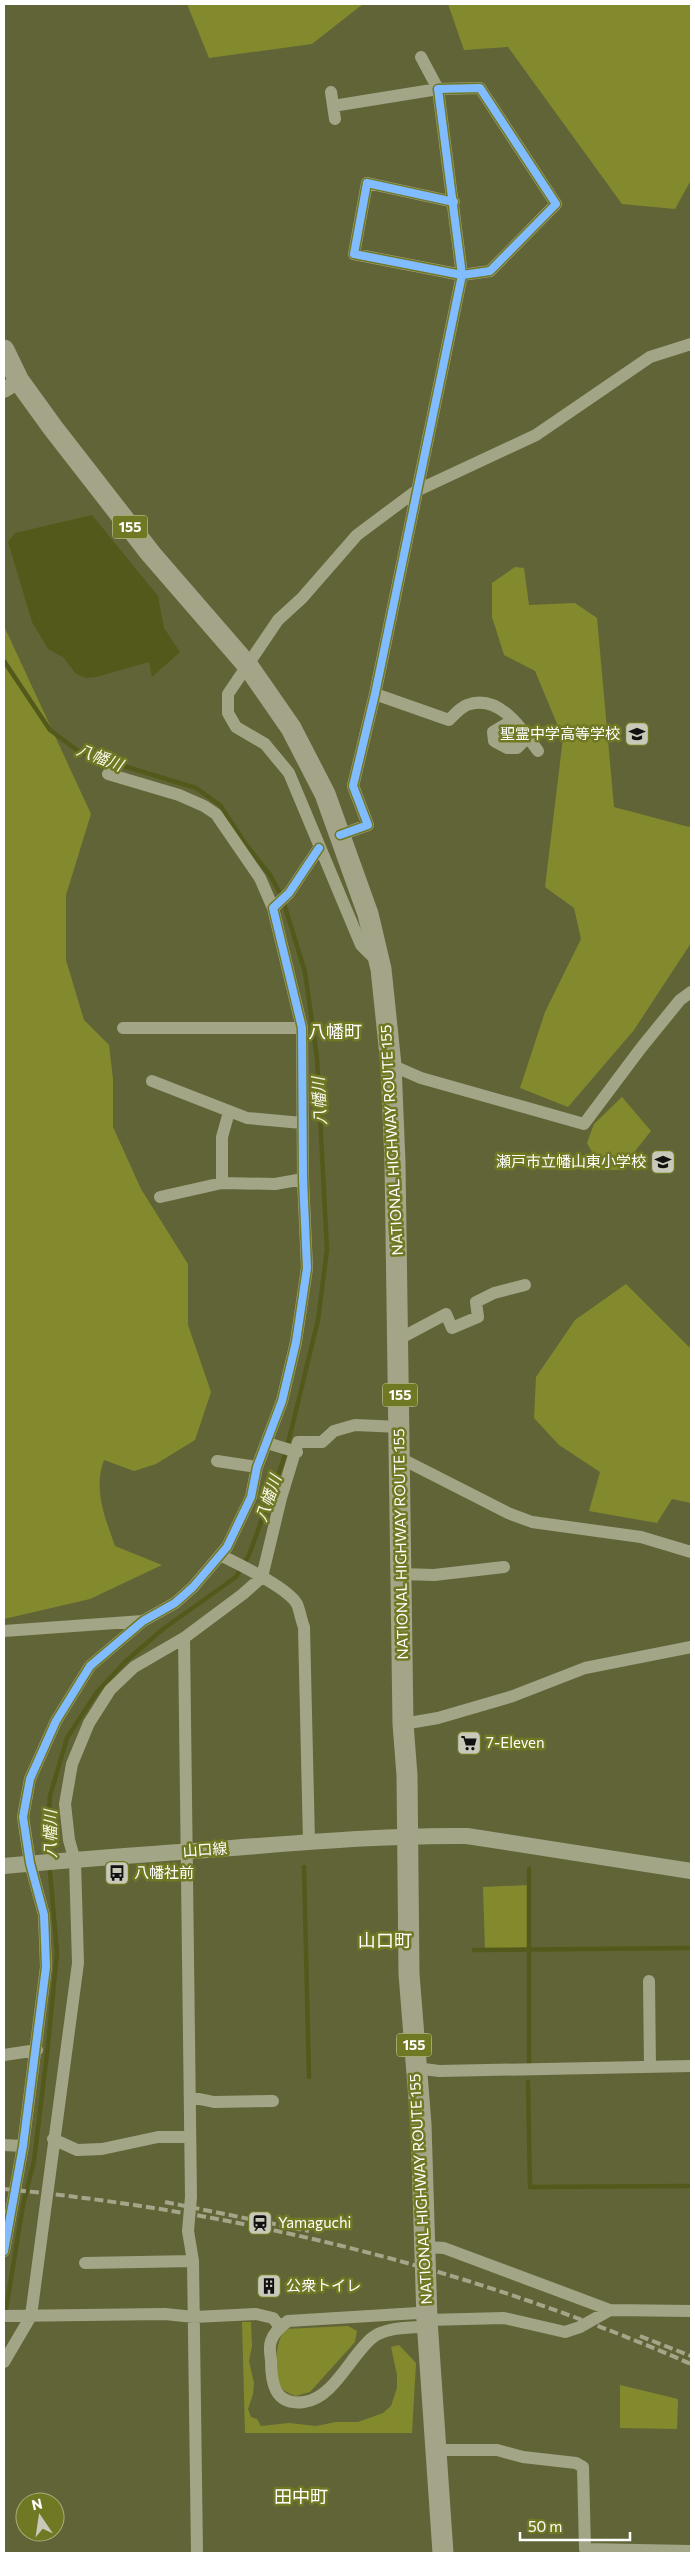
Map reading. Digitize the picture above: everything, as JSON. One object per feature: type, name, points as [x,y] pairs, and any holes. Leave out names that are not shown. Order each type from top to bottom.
[{"type":"highway","name":"NATIONAL HIGHWAY ROUTE 155","points":[[4,350],[9,385],[248,666],[291,728],[325,794],[368,914],[378,955],[391,1065],[396,1162],[403,1724],[407,1775],[410,1974],[421,2124],[427,2320],[444,2553]]},
{"type":"street","points":[[340,835],[368,825],[353,786],[375,694],[416,491],[457,308],[462,275],[438,89],[421,57]]},
{"type":"street","points":[[333,106],[438,89],[480,88],[556,204],[490,271],[462,275],[354,254],[367,182],[454,202]]},
{"type":"street","points":[[331,92],[335,119]]},
{"type":"street","points":[[378,955],[371,955],[361,945],[289,773],[265,744],[236,727],[228,713],[228,694],[278,620],[302,598],[357,535],[416,491],[536,434],[650,357],[691,344]]},
{"type":"street","points":[[375,694],[449,720],[465,705],[480,702],[496,705],[513,720],[538,751]]},
{"type":"street","points":[[513,720],[493,732],[494,741],[507,748],[517,748],[528,737]]},
{"type":"street","points":[[4,2251],[23,2146],[37,2050],[46,1968],[44,1915],[23,1817],[30,1779],[56,1721],[90,1666],[143,1621],[175,1603],[192,1587],[227,1547],[251,1497],[257,1467],[270,1444],[296,1342],[307,1268],[303,1179],[302,1028],[276,906],[260,878],[216,814],[204,806],[179,795],[108,774]]},
{"type":"street","points":[[276,906],[289,893],[319,848]]},
{"type":"street","points":[[391,1065],[421,1078],[584,1124],[641,1048],[680,1000],[691,992]]},
{"type":"street","points":[[123,1028],[302,1028]]},
{"type":"street","points":[[152,1081],[247,1118],[302,1123]]},
{"type":"street","points":[[222,1183],[222,1137],[229,1112]]},
{"type":"street","points":[[160,1197],[222,1183],[275,1184],[303,1179]]},
{"type":"street","points":[[399,1339],[446,1314],[452,1328],[478,1317],[476,1302],[494,1293],[525,1285]]},
{"type":"street","points":[[4,2362],[31,2316],[53,2139],[78,1964],[65,1804],[72,1764],[90,1723],[110,1690],[134,1666],[184,1638],[243,1594],[256,1574],[298,1442],[322,1442],[334,1431],[355,1425],[400,1427]]},
{"type":"street","points":[[270,1444],[295,1451]]},
{"type":"street","points":[[400,1458],[508,1513],[532,1522],[641,1537],[691,1552]]},
{"type":"street","points":[[217,1460],[257,1467]]},
{"type":"street","points":[[220,1554],[256,1574],[296,1603],[304,1627],[308,1842]]},
{"type":"street","points":[[401,1574],[434,1575],[504,1567]]},
{"type":"street","points":[[4,1631],[143,1621]]},
{"type":"street","points":[[184,1638],[191,2196],[188,2231],[192,2261],[194,2317],[197,2553]]},
{"type":"street","points":[[403,1724],[438,1718],[512,1696],[585,1668],[691,1648]]},
{"type":"street","name":"山口線","points":[[4,1866],[308,1842],[407,1836],[467,1836],[691,1871]]},
{"type":"street","points":[[649,1981],[650,2067]]},
{"type":"street","points":[[4,2055],[37,2050]]},
{"type":"street","points":[[416,2068],[439,2071],[691,2066]]},
{"type":"street","points":[[190,2097],[214,2102],[273,2101]]},
{"type":"street","points":[[53,2139],[77,2150],[102,2149],[158,2137],[190,2137]]},
{"type":"street","points":[[4,2145],[23,2146]]},
{"type":"street","points":[[425,2247],[444,2248],[610,2310],[691,2311]]},
{"type":"street","points":[[85,2262],[192,2261]]},
{"type":"street","points":[[427,2320],[419,2327],[396,2328],[372,2337],[328,2389],[318,2398],[304,2402],[292,2402],[279,2396],[271,2382],[270,2342],[280,2327],[288,2320],[418,2313],[427,2320],[504,2318],[565,2332],[580,2327],[610,2310]]},
{"type":"street","points":[[8,2315],[165,2314],[194,2317],[256,2314],[273,2318],[280,2327]]},
{"type":"street","points":[[436,2450],[497,2450],[523,2457],[576,2463],[583,2467],[585,2549],[691,2551]]},
{"type":"shaded area","points":[[187,4],[363,4],[312,44],[209,58]]},
{"type":"shaded area","points":[[448,4],[691,4],[691,180],[675,209],[622,204],[508,47],[464,50]]},
{"type":"shaded area","points":[[92,515],[158,596],[164,628],[180,652],[152,677],[149,662],[96,677],[86,678],[76,674],[63,657],[48,649],[32,622],[8,542],[15,533]]},
{"type":"shaded area","points":[[515,567],[524,568],[529,605],[575,603],[597,618],[614,807],[689,827],[691,825],[691,943],[634,1030],[568,1107],[520,1088],[545,1012],[581,939],[574,908],[545,887],[563,738],[535,671],[504,655],[492,617],[492,583]]},
{"type":"shaded area","points":[[4,626],[91,814],[66,895],[66,960],[84,1020],[109,1045],[113,1079],[113,1127],[141,1189],[188,1264],[188,1325],[211,1392],[195,1440],[156,1464],[134,1471],[104,1460],[101,1471],[100,1493],[115,1546],[162,1565],[90,1599],[4,1619]]},
{"type":"shaded area","points":[[622,1097],[651,1131],[620,1170],[602,1170],[587,1143],[594,1124]]},
{"type":"shaded area","points":[[626,1284],[691,1349],[691,1503],[672,1499],[657,1523],[589,1511],[600,1472],[559,1445],[534,1418],[536,1377],[575,1320]]},
{"type":"shaded area","points":[[529,1885],[531,1951],[485,1950],[483,1887]]},
{"type":"shaded area","points":[[242,2322],[251,2322],[252,2346],[249,2361],[254,2383],[248,2409],[251,2417],[257,2419],[261,2426],[289,2423],[316,2426],[336,2422],[358,2422],[383,2413],[391,2406],[397,2388],[397,2375],[391,2347],[399,2345],[416,2363],[412,2433],[245,2433]]},
{"type":"shaded area","points":[[348,2326],[357,2331],[355,2342],[310,2392],[296,2396],[288,2393],[281,2387],[278,2382],[276,2362],[278,2347],[285,2329]]},
{"type":"shaded area","points":[[620,2385],[678,2399],[677,2429],[620,2428]]},
{"type":"waterway","name":"八幡川","points":[[4,661],[50,730],[81,753],[196,788],[220,805],[247,846],[270,875],[282,897],[305,972],[317,1058],[327,1250],[318,1320],[292,1427],[283,1461],[249,1555],[236,1577],[163,1629],[125,1662],[97,1692],[67,1738],[50,1796],[47,1837],[57,1953],[48,2045],[34,2161],[23,2205],[4,2322]]},
{"type":"waterway","points":[[304,1867],[309,2077]]},
{"type":"waterway","points":[[529,1869],[529,2063]]},
{"type":"waterway","points":[[474,1950],[691,1948]]},
{"type":"waterway","points":[[528,2082],[530,2187],[691,2186]]},
{"type":"railway","points":[[4,2189],[93,2199],[181,2213],[268,2229],[355,2249],[524,2299],[608,2330],[691,2364]]},
{"type":"railway","points":[[165,2202],[309,2231]]},
{"type":"railway","points":[[640,2336],[691,2356]]},
{"type":"cycle path","points":[[340,835],[368,825],[353,786],[375,694],[462,275],[438,89],[480,88],[556,204],[490,271],[462,275],[354,254],[367,183],[454,202]]},
{"type":"cycle path","points":[[4,2251],[23,2146],[46,1967],[44,1915],[30,1863],[23,1817],[30,1779],[56,1721],[90,1666],[143,1621],[175,1603],[193,1587],[227,1547],[251,1497],[257,1467],[282,1401],[296,1342],[307,1268],[303,1179],[302,1028],[273,908],[289,893],[319,848]]},
{"type":"place","name":"聖霊中学高等学校","points":[[637,734]]},
{"type":"place","name":"瀬戸市立幡山東小学校","points":[[663,1162]]},
{"type":"place","name":"7-Eleven","points":[[469,1743]]},
{"type":"place","name":"八幡社前","points":[[117,1873]]},
{"type":"place","name":"Yamaguchi","points":[[260,2223]]},
{"type":"place","name":"公衆トイレ","points":[[269,2286]]},
{"type":"district","name":"八幡町","points":[[335,1032]]},
{"type":"district","name":"山口町","points":[[385,1941]]},
{"type":"district","name":"田中町","points":[[301,2497]]}]
